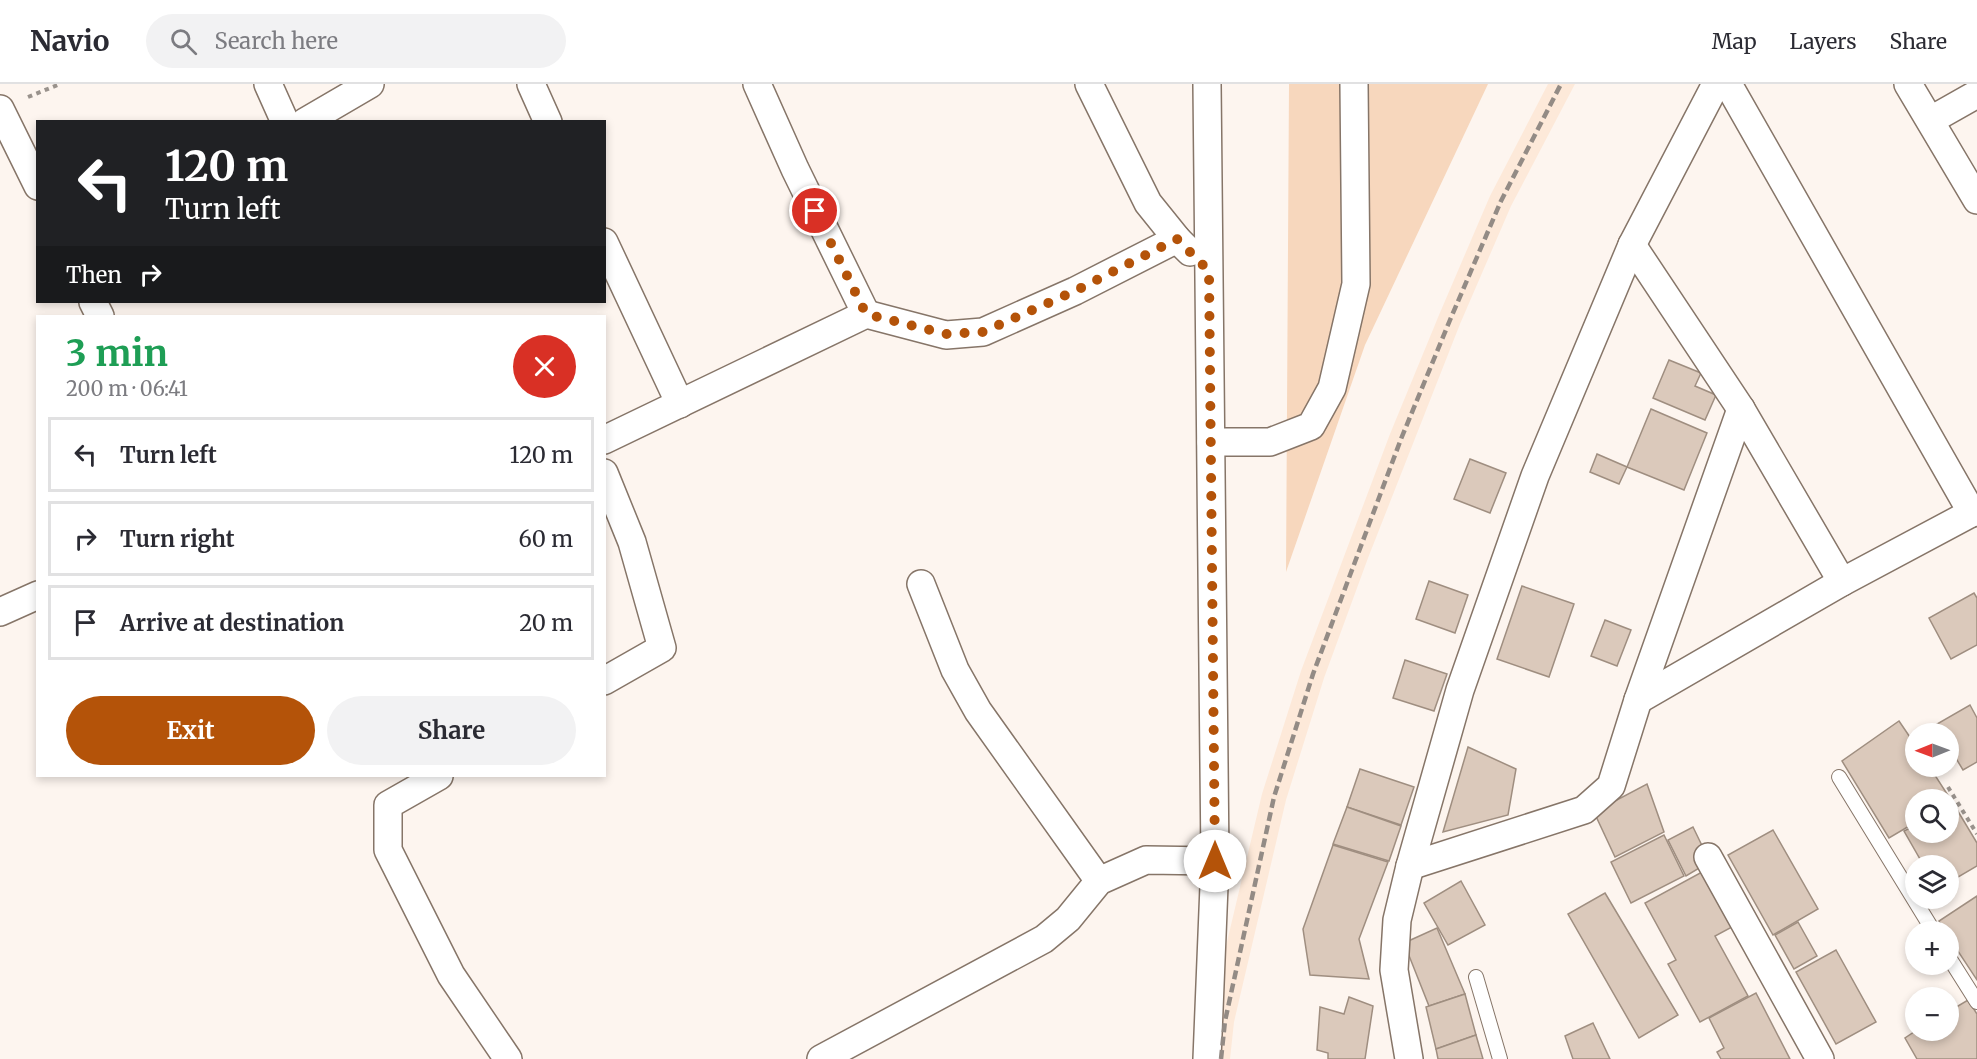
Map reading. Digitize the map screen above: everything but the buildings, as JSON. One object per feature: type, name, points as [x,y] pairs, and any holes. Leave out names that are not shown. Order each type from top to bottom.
[{"type":"street","points":[[268,84],[284,120]]},
{"type":"street","points":[[308,120],[370,84]]},
{"type":"street","points":[[531,84],[547,120]]},
{"type":"street","points":[[757,84],[795,169],[866,314]]},
{"type":"street","points":[[1089,84],[1148,203],[1177,239],[1209,271]]},
{"type":"street","points":[[1207,84],[1215,861],[1207,1059]]},
{"type":"street","points":[[1211,442],[1270,442],[1311,426],[1332,388],[1356,284],[1354,84]]},
{"type":"street","points":[[1409,1059],[1394,970],[1397,920],[1460,690],[1535,476],[1632,245],[1716,84]]},
{"type":"street","points":[[1638,700],[1842,582],[1974,512],[1728,84]]},
{"type":"street","points":[[1908,84],[1977,200]]},
{"type":"street","points":[[1931,120],[1977,94]]},
{"type":"street","points":[[0,109],[36,182]]},
{"type":"street","points":[[606,439],[866,314],[946,334],[983,332],[1075,291],[1177,239]]},
{"type":"street","points":[[1632,245],[1741,409],[1842,582]]},
{"type":"street","points":[[606,246],[680,404]]},
{"type":"street","points":[[1410,866],[1584,810],[1611,786],[1638,700],[1741,409]]},
{"type":"street","points":[[606,478],[632,542],[662,648],[606,680]]},
{"type":"street","points":[[921,584],[955,670],[978,711],[1099,881]]},
{"type":"street","points":[[0,612],[36,596]]},
{"type":"street","points":[[437,777],[388,805],[388,850],[451,975],[508,1059]]},
{"type":"street","points":[[1708,857],[1820,1059]]},
{"type":"street","points":[[821,1059],[1044,939],[1068,919],[1099,881],[1146,860],[1215,861]]},
{"type":"lane","points":[[1839,777],[1927,921]]},
{"type":"lane","points":[[1959,973],[1977,1002]]},
{"type":"lane","points":[[1476,977],[1500,1059]]},
{"type":"path","points":[[1948,787],[1977,834]]},
{"type":"shaded area","points":[[1289,84],[1488,84],[1365,345],[1286,572]]},
{"type":"shaded area","points":[[1548,84],[1575,84],[1511,206],[1460,324],[1368,558],[1324,678],[1286,800],[1234,1022],[1230,1059],[1205,1059],[1209,1018],[1262,794],[1301,671],[1390,434],[1439,315],[1490,196]]},
{"type":"railway","points":[[1221,1059],[1225,1021],[1274,797],[1313,674],[1401,439],[1450,320],[1501,201],[1561,84]]},
{"type":"route","points":[[815,211],[866,314],[946,334],[983,332],[1075,291],[1177,239],[1209,271],[1215,861]]}]
